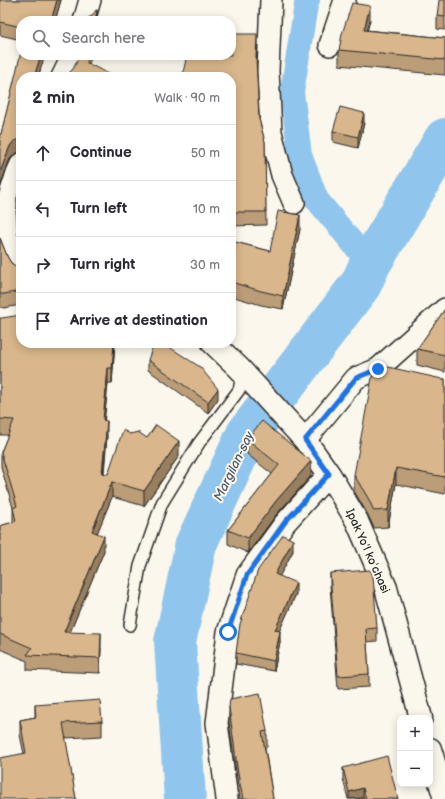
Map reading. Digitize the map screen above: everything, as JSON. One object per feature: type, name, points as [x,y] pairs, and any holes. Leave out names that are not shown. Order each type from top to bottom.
[{"type":"street","points":[[85,16],[90,0]]},
{"type":"street","points":[[271,0],[268,71],[271,132],[282,176],[294,203]]},
{"type":"street","points":[[330,45],[345,0]]},
{"type":"street","points":[[64,72],[70,60]]},
{"type":"street","points":[[16,176],[5,210],[7,238],[16,260]]},
{"type":"street","points":[[305,440],[356,378],[378,369],[445,309]]},
{"type":"street","name":"Ipak Yoʻl koʻchasi","points":[[218,348],[240,368],[305,440],[329,474],[357,521],[386,588],[420,715]]},
{"type":"street","points":[[378,369],[400,374]]},
{"type":"street","points":[[227,799],[217,723],[228,632],[247,575],[285,522],[329,474]]},
{"type":"street","points":[[431,751],[445,799]]},
{"type":"lane","points":[[130,625],[140,566],[162,503],[199,443],[239,390],[241,381],[240,368]]},
{"type":"building","points":[[0,0],[57,0],[52,16],[16,16],[16,26],[0,22]]},
{"type":"building","points":[[439,0],[445,0],[445,17],[437,16]]},
{"type":"building","points":[[352,3],[370,6],[364,30],[445,38],[445,60],[339,50],[342,34]]},
{"type":"building","points":[[96,10],[97,10],[96,16],[92,16]]},
{"type":"building","points":[[236,34],[257,34],[256,58],[259,119],[265,142],[266,212],[236,212],[236,72],[183,72],[186,60],[236,60]]},
{"type":"building","points":[[19,60],[39,60],[36,72],[16,72]]},
{"type":"building","points":[[78,60],[87,60],[87,63],[105,72],[70,72]]},
{"type":"building","points":[[16,72],[16,140],[10,146],[0,173],[1,134]]},
{"type":"building","points":[[340,107],[364,113],[358,137],[333,131]]},
{"type":"building","points":[[278,211],[300,215],[283,296],[236,284],[236,242],[270,251]]},
{"type":"building","points":[[0,238],[7,256],[11,263],[16,266],[16,292],[0,294]]},
{"type":"building","points":[[445,309],[445,355],[417,349]]},
{"type":"building","points":[[16,316],[16,348],[114,348],[112,368],[108,368],[103,420],[107,421],[102,473],[108,474],[123,430],[130,434],[138,432],[147,438],[156,425],[179,441],[144,491],[112,482],[92,531],[104,536],[64,632],[101,633],[100,658],[27,655],[32,648],[0,634],[0,526],[16,521],[13,508],[17,506],[1,452],[14,420],[0,419],[0,318]]},
{"type":"building","points":[[152,348],[171,348],[200,367],[218,389],[208,402],[148,360]]},
{"type":"building","points":[[379,365],[445,379],[445,477],[396,468],[388,510],[374,511],[354,475],[374,367]]},
{"type":"building","points":[[262,421],[311,461],[276,501],[248,538],[228,530],[279,465],[247,439]]},
{"type":"building","points":[[283,535],[293,540],[275,574],[296,583],[275,630],[280,631],[274,661],[236,653],[240,624],[258,570]]},
{"type":"building","points":[[370,570],[373,576],[377,628],[366,629],[369,674],[338,676],[330,573]]},
{"type":"building","points":[[260,693],[267,731],[262,732],[273,799],[243,799],[229,707],[230,699]]},
{"type":"building","points":[[100,700],[102,721],[63,723],[76,799],[0,799],[0,758],[26,753],[20,720],[36,717],[35,705]]},
{"type":"building","points":[[387,756],[398,799],[366,799],[363,788],[349,792],[343,768]]},
{"type":"waterway","points":[[308,0],[292,92],[300,155],[317,200],[370,264]]},
{"type":"waterway","name":"Margilan-say","points":[[185,799],[175,642],[196,544],[247,434],[361,284],[370,264],[445,139]]},
{"type":"route","points":[[228,632],[247,575],[285,522],[329,474],[305,440],[356,378],[378,369]]}]
